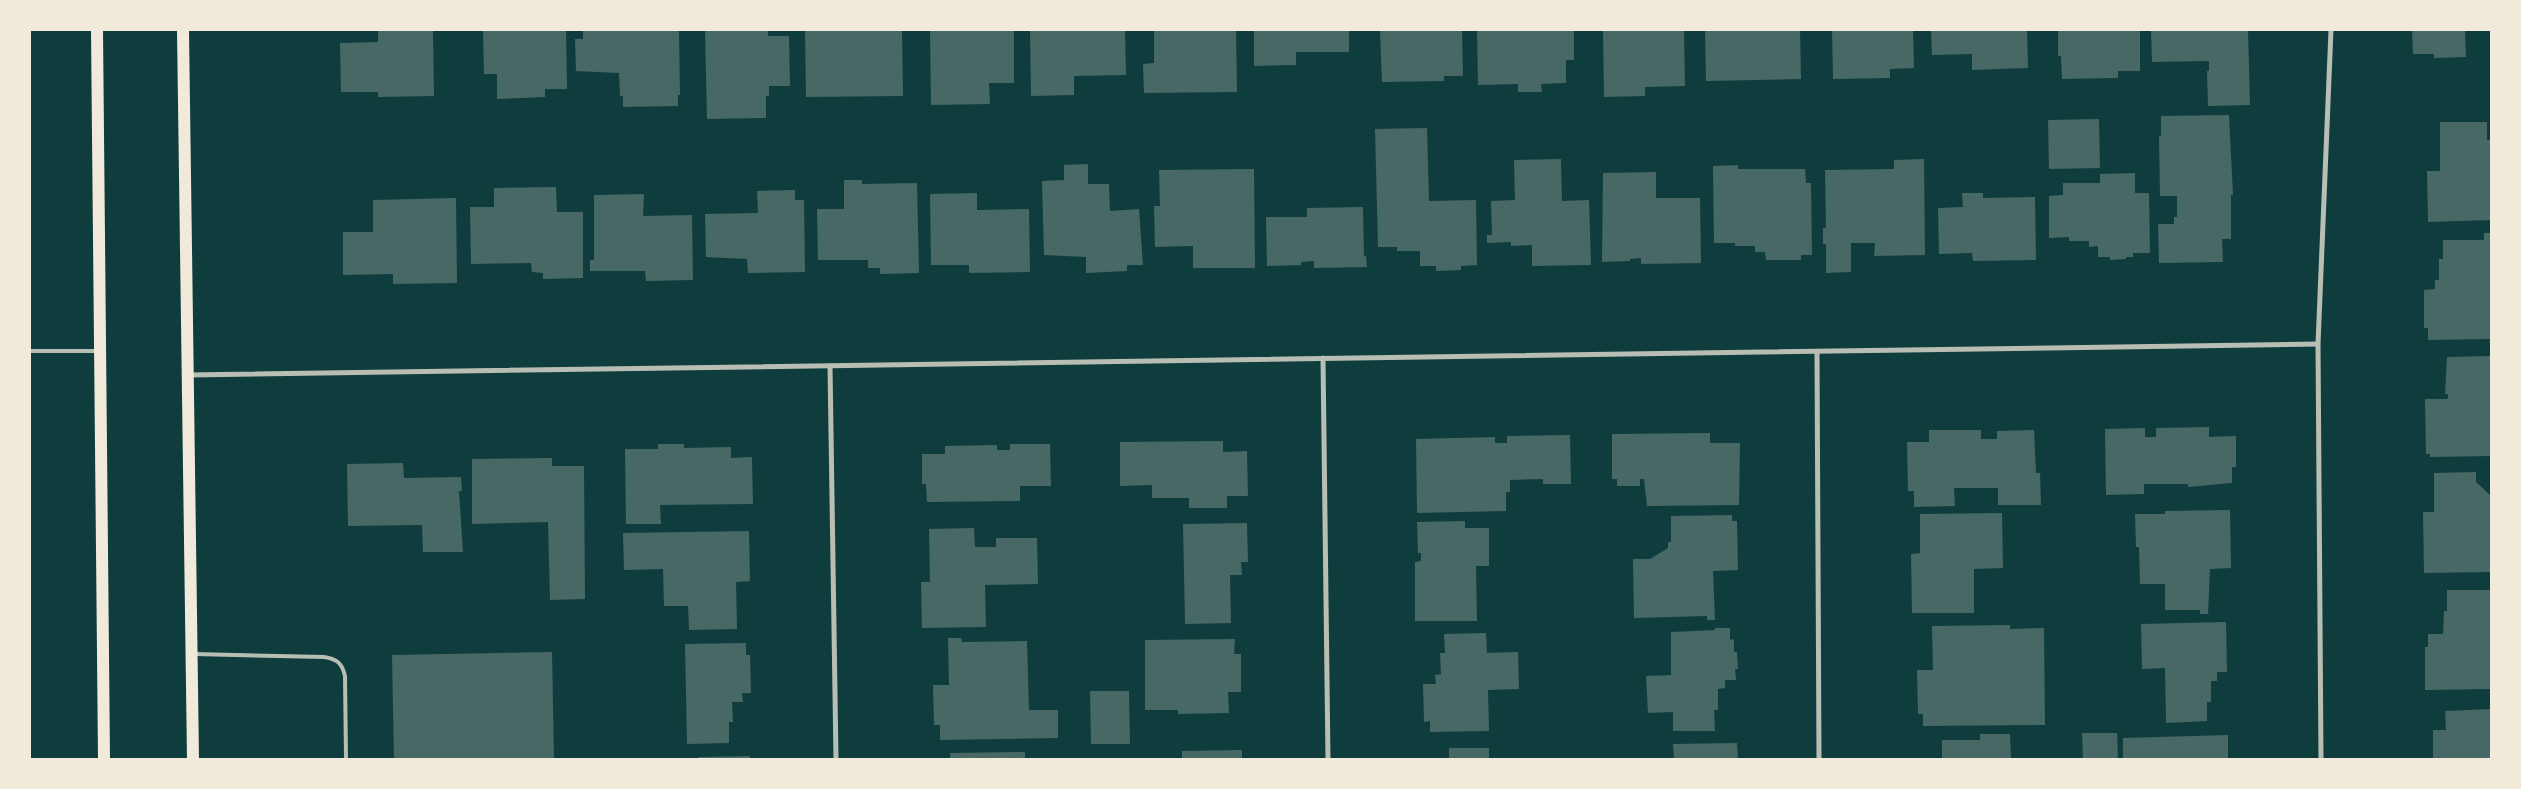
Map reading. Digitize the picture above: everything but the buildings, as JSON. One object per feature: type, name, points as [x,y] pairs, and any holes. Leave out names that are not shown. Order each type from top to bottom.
[{"type":"main road","points":[[97,30],[104,759]]},
{"type":"main road","points":[[183,30],[193,759]]},
{"type":"street","points":[[2321,759],[2318,344],[2331,30]]},
{"type":"street","points":[[188,375],[2318,344]]},
{"type":"street","points":[[1817,352],[1819,759]]},
{"type":"street","points":[[1323,358],[1328,759]]},
{"type":"street","points":[[830,366],[836,759]]},
{"type":"lane","points":[[30,351],[100,351]]},
{"type":"lane","points":[[192,654],[324,657],[336,659],[342,666],[345,676],[346,759]]}]
